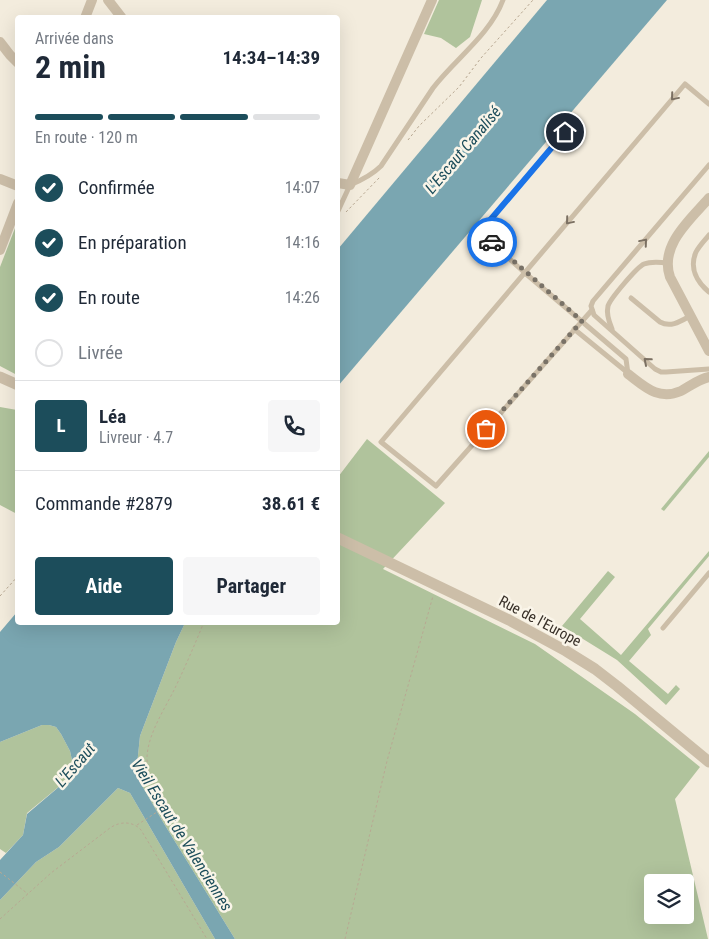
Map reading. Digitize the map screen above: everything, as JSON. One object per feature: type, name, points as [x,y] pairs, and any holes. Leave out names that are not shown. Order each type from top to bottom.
[{"type":"street","points":[[86,15],[92,0]]},
{"type":"street","points":[[108,0],[120,15]]},
{"type":"street","points":[[340,183],[350,185],[432,0]]},
{"type":"street","points":[[0,42],[15,60]]},
{"type":"street","points":[[0,179],[15,185]]},
{"type":"street","points":[[709,198],[674,239],[669,251],[668,263],[670,277],[709,351]]},
{"type":"street","points":[[0,250],[15,211]]},
{"type":"street","points":[[628,374],[650,391],[667,394],[681,390],[703,378],[709,377]]},
{"type":"street","points":[[0,377],[15,384]]},
{"type":"street","name":"Rue de l'Europe","points":[[340,539],[552,642],[621,689],[709,762]]},
{"type":"lane","points":[[340,207],[350,185],[365,179],[381,166],[440,78],[491,22],[503,0]]},
{"type":"lane","points":[[592,310],[436,486],[381,442],[685,84],[709,104]]},
{"type":"lane","points":[[565,132],[480,232],[626,359],[628,374]]},
{"type":"lane","points":[[709,165],[591,306],[594,315],[655,369],[661,372],[709,369]]},
{"type":"lane","points":[[709,235],[696,251],[694,265],[698,282],[709,292]]},
{"type":"lane","points":[[613,332],[608,316],[608,306],[611,299],[640,266],[650,262],[668,263]]},
{"type":"lane","points":[[632,298],[665,325],[674,324],[690,316]]},
{"type":"lane","points":[[574,329],[628,374]]},
{"type":"lane","points":[[663,628],[709,573]]},
{"type":"path","points":[[404,145],[419,126],[459,87],[480,58],[533,0]]},
{"type":"path","points":[[344,213],[383,173]]},
{"type":"path","points":[[0,596],[15,579]]},
{"type":"path","points":[[345,939],[387,761],[436,585]]},
{"type":"path","points":[[0,919],[57,869],[114,825],[122,823],[137,825],[163,807],[148,767],[150,744],[159,719],[203,625]]},
{"type":"path","points":[[137,825],[207,939]]},
{"type":"path","points":[[0,872],[28,894]]},
{"type":"green space","points":[[439,0],[482,0],[470,37],[456,48],[441,38],[424,34]]},
{"type":"green space","points":[[15,228],[15,374],[0,366],[0,267]]},
{"type":"green space","points":[[0,407],[15,410],[15,513],[0,505]]},
{"type":"green space","points":[[367,439],[445,503],[383,569],[535,644],[635,714],[700,767],[675,799],[693,874],[644,874],[644,924],[694,924],[694,880],[708,939],[235,939],[136,775],[140,736],[184,625],[340,625],[340,474]]},
{"type":"green space","points":[[709,451],[709,457],[664,511],[661,509]]},
{"type":"green space","points":[[709,551],[709,556],[648,629],[651,635],[629,661],[668,694],[676,685],[680,689],[666,705],[617,660],[562,626],[608,571],[615,577],[580,619],[621,655]]},
{"type":"green space","points":[[42,725],[56,727],[70,751],[73,765],[67,780],[27,813],[23,835],[6,853],[0,849],[0,742]]},
{"type":"green space","points":[[118,788],[130,793],[215,939],[0,939],[0,900],[36,862],[59,847]]},
{"type":"water","name":"L'Escaut Canalisé","points":[[547,0],[667,0],[340,384],[340,247]]},
{"type":"water","name":"L'Escaut","points":[[15,614],[15,625],[184,625],[140,736],[136,775],[235,939],[215,939],[130,793],[118,788],[59,847],[36,862],[0,900],[0,860],[23,835],[27,814],[67,780],[73,765],[70,751],[56,727],[42,725],[0,742],[0,632]]},
{"type":"way so far","points":[[486,429],[582,321],[492,242]]},
{"type":"route","points":[[492,242],[480,232],[565,132]]},
{"type":"water label","name":"Vieil Escaut de Valenciennes","points":[[182,835]]}]
